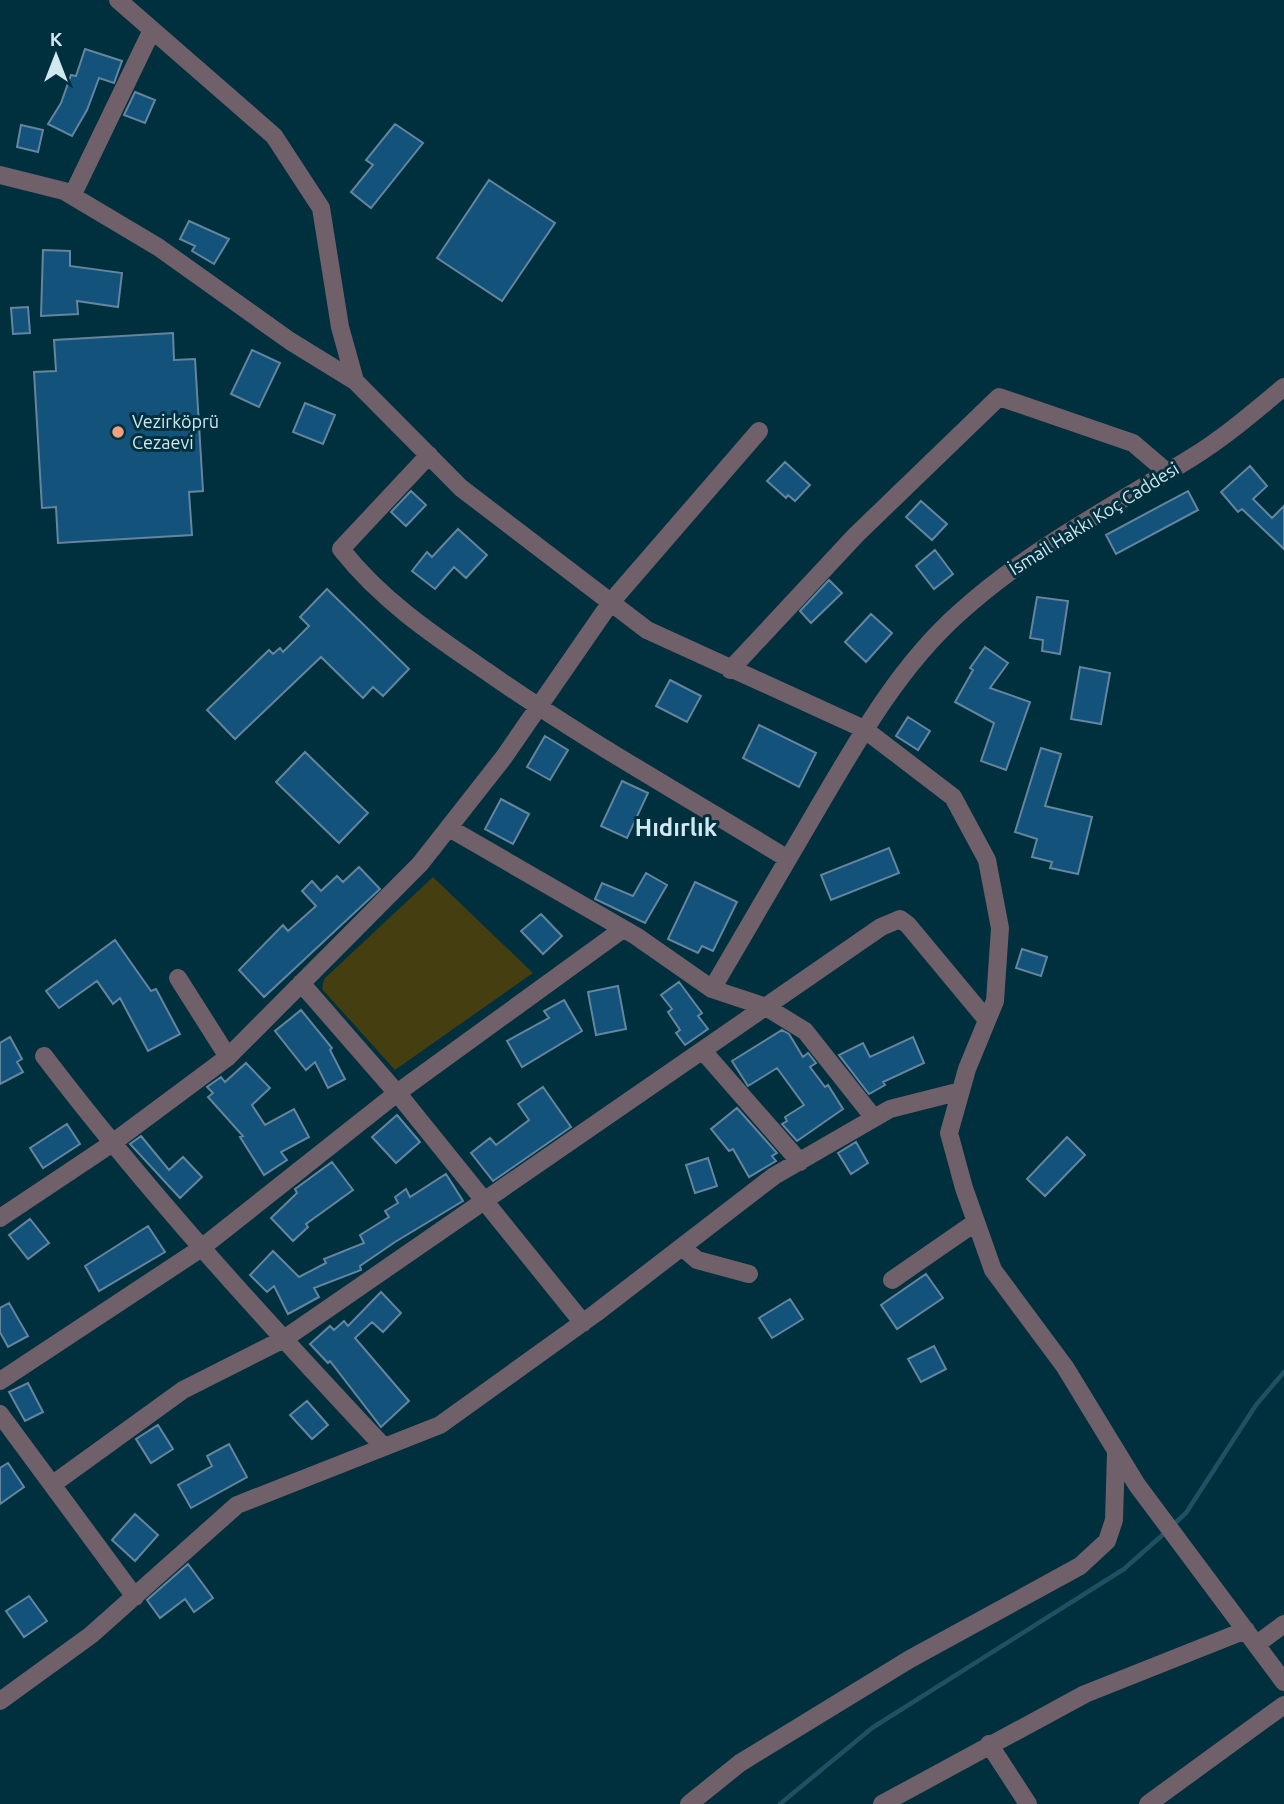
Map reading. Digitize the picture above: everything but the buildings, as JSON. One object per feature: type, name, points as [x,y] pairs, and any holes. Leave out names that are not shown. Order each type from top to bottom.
[{"type":"street","points":[[118,0],[274,136],[321,208],[340,327],[355,381]]},
{"type":"street","points":[[72,196],[152,30]]},
{"type":"street","points":[[0,175],[64,191],[158,247],[290,341],[355,381],[461,488],[647,631],[864,729],[953,797],[988,860],[1000,928],[995,1001],[961,1091],[949,1133],[993,1270],[1065,1367],[1137,1485],[1284,1682]]},
{"type":"street","name":"İsmail Hakkı Koç Caddesi","points":[[712,989],[864,729],[897,681],[957,614],[1042,549],[1228,433],[1284,387]]},
{"type":"street","points":[[730,670],[856,535],[999,397],[1133,443],[1167,472]]},
{"type":"street","points":[[0,1218],[111,1144],[228,1057],[420,864],[538,708],[611,602],[759,431]]},
{"type":"street","points":[[429,455],[341,549],[392,604],[538,708],[788,859]]},
{"type":"street","points":[[449,828],[623,929],[712,989],[766,1007],[805,1031],[874,1118]]},
{"type":"street","points":[[53,1484],[183,1390],[284,1339],[881,926],[900,919],[987,1020]]},
{"type":"street","points":[[0,1381],[201,1249],[397,1093],[623,929]]},
{"type":"street","points":[[178,978],[228,1057]]},
{"type":"street","points":[[301,983],[397,1093],[583,1323]]},
{"type":"street","points":[[703,1051],[800,1162]]},
{"type":"street","points":[[44,1056],[111,1144],[201,1249],[383,1446]]},
{"type":"street","points":[[0,1701],[91,1635],[237,1505],[440,1425],[583,1323],[774,1177],[890,1109],[961,1091]]},
{"type":"street","points":[[892,1280],[976,1222]]},
{"type":"street","points":[[682,1247],[697,1260],[749,1274]]},
{"type":"street","points":[[0,1414],[135,1597]]},
{"type":"street","points":[[689,1804],[740,1763],[910,1659],[1080,1566],[1107,1541],[1114,1520],[1116,1451]]},
{"type":"street","points":[[882,1804],[1085,1694],[1247,1631],[1284,1624]]},
{"type":"street","points":[[1148,1804],[1284,1705]]},
{"type":"street","points":[[989,1744],[1028,1804]]},
{"type":"shaded area","points":[[433,877],[533,973],[395,1070],[322,989],[324,979]]},
{"type":"waterway","points":[[1173,1525],[1186,1513],[1256,1405],[1284,1372]]},
{"type":"waterway","points":[[780,1804],[872,1728],[1124,1569],[1167,1531]]},
{"type":"place","name":"Vezirköprü Cezaevi","points":[[118,432]]},
{"type":"district","name":"Hıdırlık","points":[[676,828]]}]
